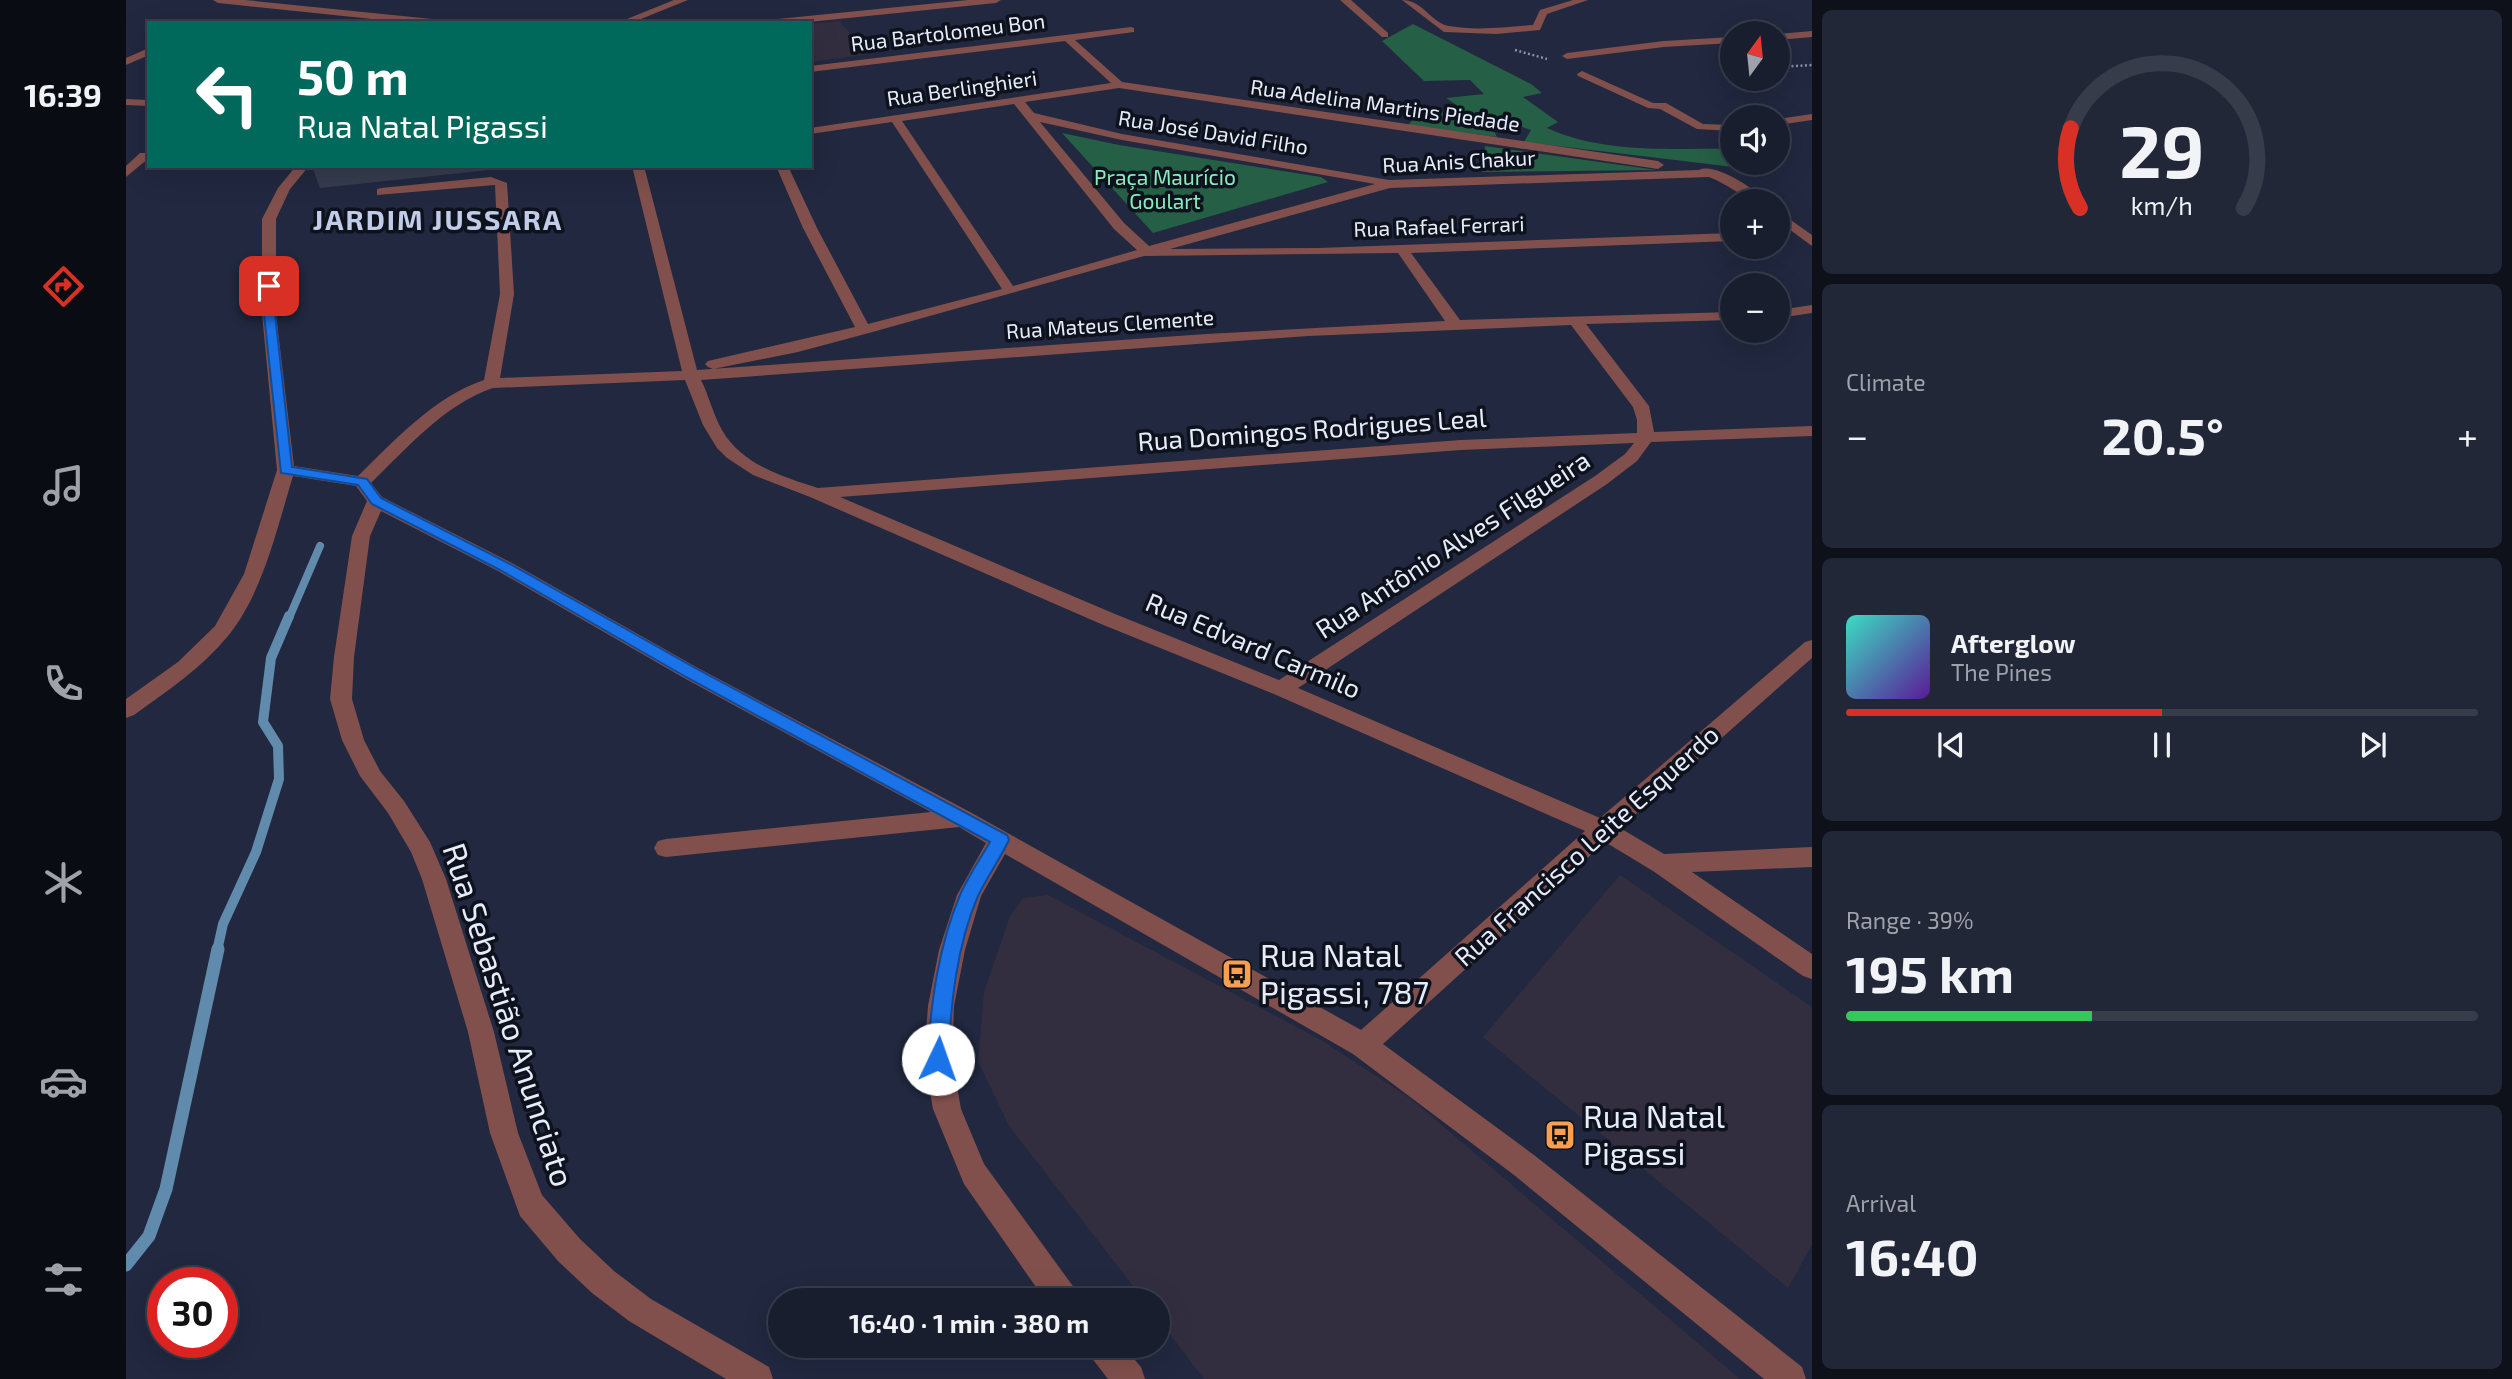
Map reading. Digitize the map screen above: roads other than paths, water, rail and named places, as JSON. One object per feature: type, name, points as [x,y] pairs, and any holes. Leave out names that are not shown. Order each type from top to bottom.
[{"type":"street","points":[[218,0],[423,21]]},
{"type":"street","points":[[627,21],[683,0]]},
{"type":"street","points":[[788,21],[996,0]]},
{"type":"street","points":[[1345,0],[1385,35]]},
{"type":"street","points":[[1407,0],[1444,29],[1496,31],[1537,28],[1543,12],[1583,0]]},
{"type":"street","name":"Rua Bartolomeu Bon","points":[[812,69],[1131,30]]},
{"type":"street","points":[[1790,36],[1812,34]]},
{"type":"street","points":[[1066,37],[1119,85]]},
{"type":"street","points":[[1567,56],[1664,44],[1720,41]]},
{"type":"street","points":[[126,63],[147,52]]},
{"type":"street","points":[[126,63],[147,65]]},
{"type":"street","points":[[1582,74],[1652,106],[1662,106],[1700,127],[1720,128]]},
{"type":"street","name":"Rua Berlinghieri","points":[[812,131],[1119,85]]},
{"type":"street","name":"Rua Adelina Martins Piedade","points":[[1119,85],[1716,173]]},
{"type":"street","points":[[1017,100],[1119,226],[1148,253]]},
{"type":"street","points":[[126,102],[147,103]]},
{"type":"street","name":"Rua José David Filho","points":[[1031,116],[1122,138],[1390,184]]},
{"type":"street","points":[[1790,120],[1812,117]]},
{"type":"street","points":[[895,118],[1010,292]]},
{"type":"street","points":[[126,162],[147,155]]},
{"type":"street","points":[[126,173],[147,155]]},
{"type":"street","points":[[126,710],[185,667],[222,630],[254,574],[286,470],[269,314],[268,233],[273,206],[301,168]]},
{"type":"street","name":"Rua Edvard Carmilo","points":[[639,168],[690,372],[715,432],[725,447],[761,471],[786,483],[816,493],[1108,619],[1281,689],[1604,829],[1661,864],[1812,968]]},
{"type":"street","points":[[783,168],[855,332],[836,346],[838,355],[846,361],[867,365]]},
{"type":"street","points":[[1716,173],[1741,189]]},
{"type":"street","name":"Rua Anis Chakur","points":[[690,372],[1010,292],[1292,209],[1390,184],[1716,173]]},
{"type":"street","points":[[381,192],[491,181],[501,183],[507,294],[491,383]]},
{"type":"street","points":[[1790,224],[1808,238]]},
{"type":"street","points":[[1790,236],[1808,238]]},
{"type":"street","name":"Rua Rafael Ferrari","points":[[1148,253],[1402,249],[1720,237]]},
{"type":"street","points":[[1402,249],[1456,324]]},
{"type":"street","points":[[1790,312],[1812,309]]},
{"type":"street","name":"Rua Mateus Clemente","points":[[491,383],[867,365],[1296,333],[1456,324],[1720,316]]},
{"type":"street","points":[[1575,320],[1641,406],[1648,420],[1647,438]]},
{"type":"street","name":"Rua Sebastião Anunciato","points":[[491,383],[472,388],[438,414],[369,491],[344,657],[341,699],[353,740],[371,776],[396,807],[422,849],[434,879],[481,1032],[504,1133],[531,1205],[569,1250],[603,1282],[640,1310],[757,1379]]},
{"type":"street","name":"Rua Domingos Rodrigues Leal","points":[[816,493],[1407,449],[1812,431]]},
{"type":"street","name":"Rua Antônio Alves Filgueira","points":[[1281,689],[1601,480],[1633,455],[1647,438]]},
{"type":"street","points":[[286,470],[369,491],[691,673],[962,818],[1363,1045],[1524,1165],[1790,1379]]},
{"type":"street","name":"Rua Francisco Leite Esquerdo","points":[[1363,1045],[1812,647]]},
{"type":"street","points":[[666,848],[962,818]]},
{"type":"street","points":[[1000,840],[969,895],[952,950],[941,1006],[938,1059],[947,1110],[974,1174],[1055,1288]]},
{"type":"street","points":[[1661,864],[1812,857]]},
{"type":"street","points":[[1111,1358],[1129,1379]]},
{"type":"waterway","points":[[289,618],[320,546]]},
{"type":"waterway","points":[[217,951],[223,924],[256,852],[279,779],[278,746],[263,722],[271,658],[289,616]]},
{"type":"waterway","points":[[126,1265],[149,1236],[166,1189],[218,949]]},
{"type":"place","name":"Rua Natal Pigassi, 787","points":[[1237,974]]},
{"type":"place","name":"Rua Natal Pigassi","points":[[1560,1135]]},
{"type":"district","name":"JARDIM JUSSARA","points":[[438,220]]},
{"type":"park label","name":"Praça Maurício Goulart","points":[[1165,190]]}]
